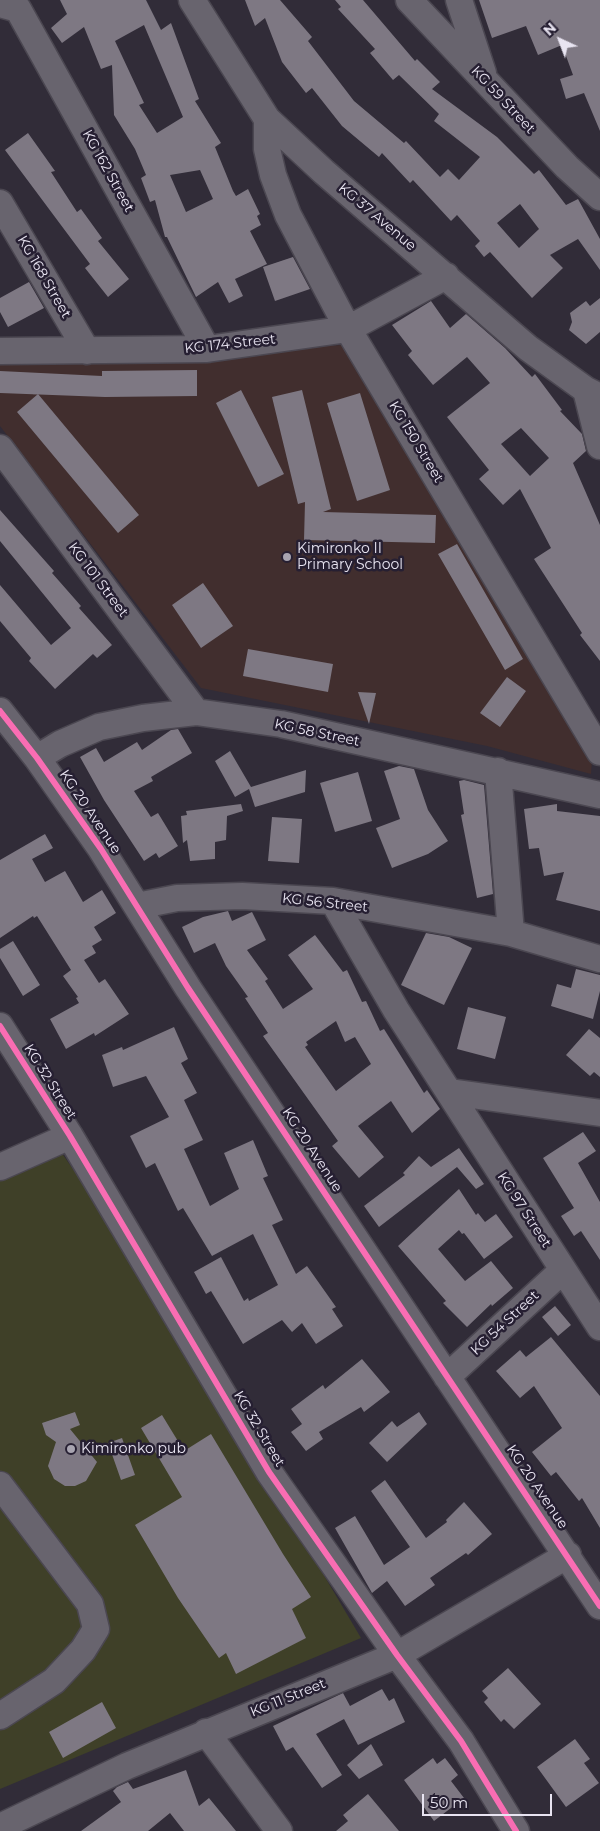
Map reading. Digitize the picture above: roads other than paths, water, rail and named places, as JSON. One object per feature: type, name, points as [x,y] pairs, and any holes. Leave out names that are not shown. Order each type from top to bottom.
[{"type":"street","name":"KG 37 Avenue","points":[[192,0],[267,118],[324,172],[528,348],[593,394]]},
{"type":"street","name":"KG 59 Street","points":[[409,0],[567,167],[600,197]]},
{"type":"street","points":[[459,0],[486,80]]},
{"type":"street","name":"KG 162 Street","points":[[15,4],[207,349]]},
{"type":"street","name":"KG 150 Street","points":[[267,118],[267,149],[273,175],[288,215],[348,329],[600,752]]},
{"type":"street","name":"KG 168 Street","points":[[0,203],[87,351]]},
{"type":"street","name":"KG 174 Street","points":[[0,351],[207,349],[348,329],[446,276]]},
{"type":"street","points":[[593,394],[600,446]]},
{"type":"street","name":"KG 101 Street","points":[[0,448],[196,712]]},
{"type":"street","name":"KG 20 Avenue","points":[[0,711],[38,758],[101,849],[188,988],[568,1555],[600,1606]]},
{"type":"street","name":"KG 58 Street","points":[[38,758],[60,744],[99,727],[144,718],[196,712],[281,724],[600,795]]},
{"type":"street","points":[[498,771],[511,933]]},
{"type":"street","name":"KG 56 Street","points":[[137,906],[177,898],[242,896],[333,900],[511,933],[600,960]]},
{"type":"street","name":"KG 97 Street","points":[[333,900],[396,1010],[600,1327]]},
{"type":"street","name":"KG 32 Street","points":[[0,1026],[70,1136],[269,1472],[397,1655],[461,1741],[516,1831]]},
{"type":"street","points":[[450,1092],[600,1113]]},
{"type":"street","points":[[0,1167],[70,1136]]},
{"type":"street","name":"KG 54 Street","points":[[447,1377],[563,1270]]},
{"type":"street","points":[[0,1485],[90,1604],[96,1629],[83,1650],[54,1680],[0,1716]]},
{"type":"street","name":"KG 11 Street","points":[[0,1827],[30,1824],[127,1766],[397,1655],[568,1555]]},
{"type":"street","points":[[206,1732],[278,1831]]},
{"type":"place","name":"Kimironko II Primary School","points":[[287,557]]},
{"type":"place","name":"Kimironko pub","points":[[71,1449]]}]
